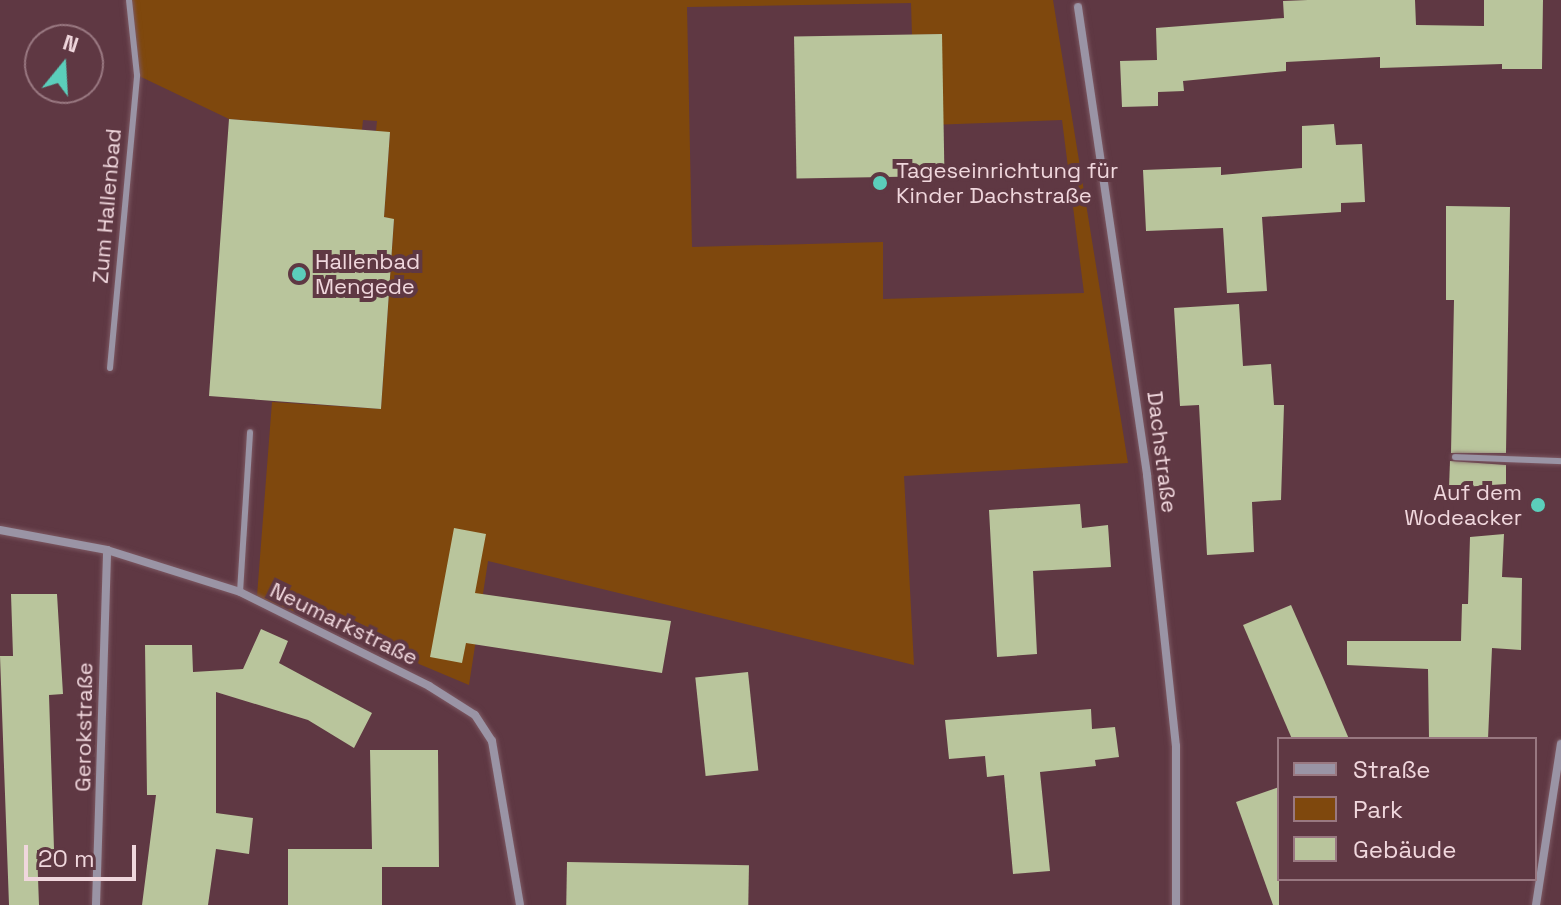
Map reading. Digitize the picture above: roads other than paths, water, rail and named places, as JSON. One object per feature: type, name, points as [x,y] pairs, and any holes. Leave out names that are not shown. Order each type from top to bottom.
[{"type":"street","name":"Dachstraße","points":[[1078,7],[1147,475],[1176,746],[1176,905]]},
{"type":"street","name":"Neumarkstraße","points":[[0,530],[107,550],[240,592],[429,686],[475,715],[492,741],[520,905]]},
{"type":"street","name":"Gerokstraße","points":[[96,905],[107,550]]},
{"type":"street","points":[[1536,905],[1561,744]]},
{"type":"lane","name":"Zum Hallenbad","points":[[110,368],[137,75],[129,0]]},
{"type":"lane","points":[[240,592],[250,432]]},
{"type":"lane","points":[[1455,457],[1561,461]]},
{"type":"place","name":"Tageseinrichtung für Kinder Dachstraße","points":[[880,183]]},
{"type":"place","name":"Hallenbad Mengede","points":[[299,274]]},
{"type":"place","name":"Auf dem Wodeacker","points":[[1538,505]]}]
